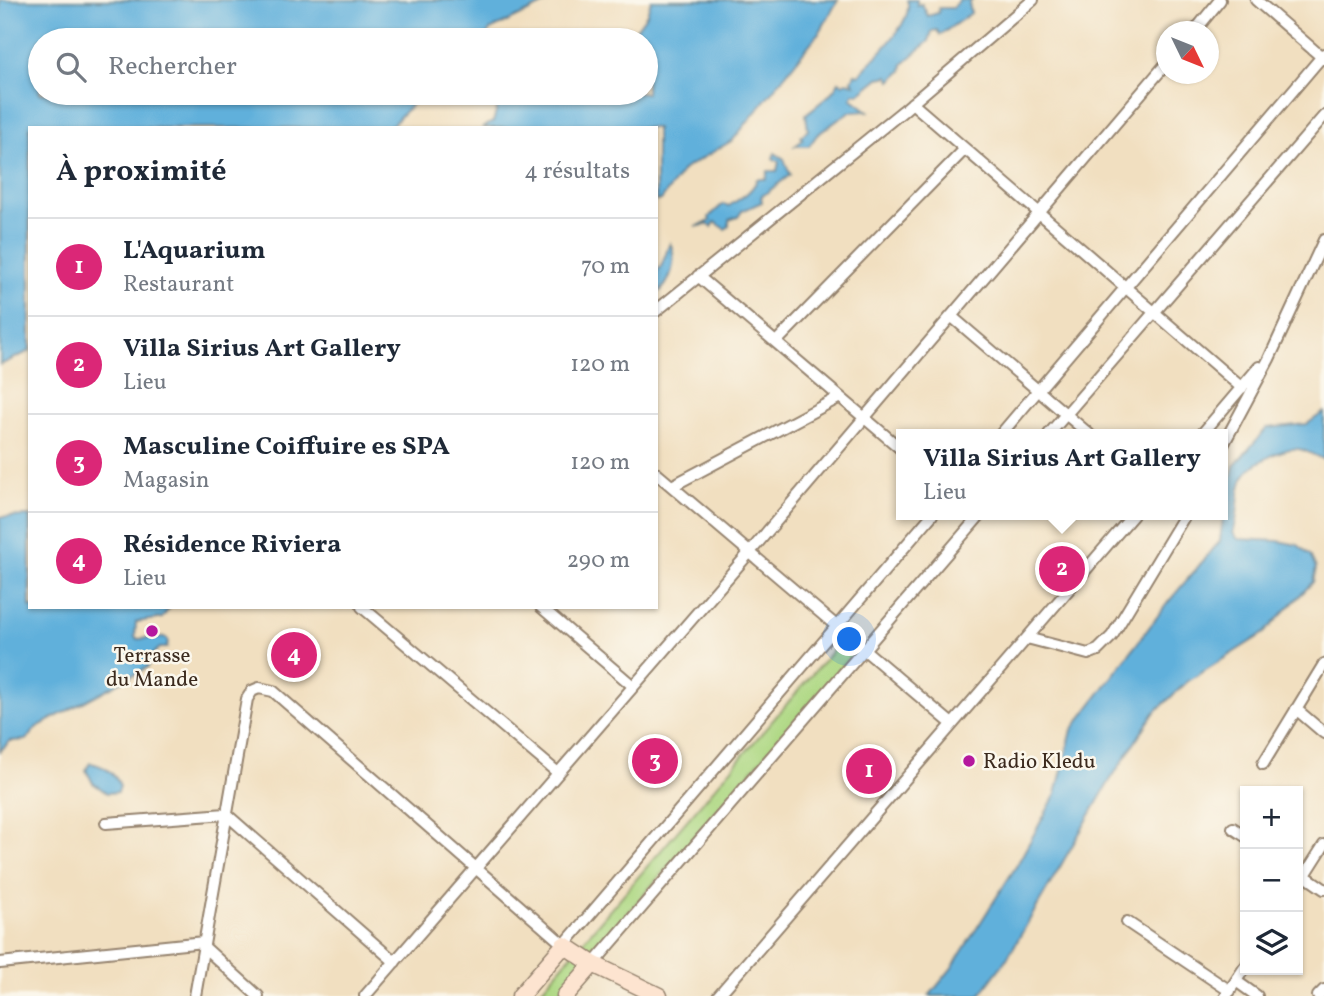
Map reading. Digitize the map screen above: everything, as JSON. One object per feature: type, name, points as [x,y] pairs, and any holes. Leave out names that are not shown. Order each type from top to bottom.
[{"type":"street","points":[[658,309],[912,103],[1033,0]]},
{"type":"street","points":[[1203,21],[1220,0]]},
{"type":"street","points":[[1005,429],[1324,57],[1256,0]]},
{"type":"street","points":[[365,996],[750,552],[1156,77]]},
{"type":"street","points":[[912,103],[1242,388]]},
{"type":"street","points":[[1053,429],[1324,116]]},
{"type":"street","points":[[776,342],[965,149]]},
{"type":"street","points":[[1228,435],[1273,351],[1324,240]]},
{"type":"street","points":[[698,276],[896,445]]},
{"type":"street","points":[[951,316],[1083,429]]},
{"type":"street","points":[[1206,429],[1273,351]]},
{"type":"street","points":[[672,486],[840,397]]},
{"type":"street","points":[[658,475],[952,724]]},
{"type":"street","points":[[520,996],[928,520]]},
{"type":"street","points":[[565,996],[976,520]]},
{"type":"street","points":[[718,996],[1129,520]]},
{"type":"street","points":[[1027,638],[1088,654],[1098,650],[1112,636],[1181,520]]},
{"type":"street","points":[[364,609],[558,772]]},
{"type":"street","points":[[543,609],[633,686]]},
{"type":"street","points":[[1263,764],[1324,664]]},
{"type":"street","points":[[195,996],[247,699],[252,691],[265,688],[273,691],[564,945],[593,964],[659,996]]},
{"type":"street","points":[[1296,709],[1324,733]]},
{"type":"street","points":[[106,822],[226,814],[395,961]]},
{"type":"street","points":[[1233,828],[1240,833]]},
{"type":"street","points":[[1303,873],[1324,845]]},
{"type":"street","points":[[1303,878],[1324,889]]},
{"type":"street","points":[[1126,922],[1231,989],[1257,996]]},
{"type":"street","points":[[0,963],[204,945],[258,996]]},
{"type":"street","points":[[1318,996],[1324,990]]},
{"type":"green space","points":[[846,635],[860,646],[556,996],[536,996]]},
{"type":"water","points":[[0,0],[553,0],[494,28],[28,28],[28,105],[411,105],[391,126],[28,126],[28,352],[0,365]]},
{"type":"water","points":[[651,0],[838,0],[821,30],[733,140],[684,169],[661,200],[658,201],[658,126],[486,126],[493,122],[496,105],[658,105],[658,28],[637,28],[647,14]]},
{"type":"water","points":[[907,0],[917,0],[917,5],[922,4],[928,16],[938,13],[939,8],[953,8],[959,0],[972,0],[969,3],[971,13],[940,35],[937,30],[932,31],[929,41],[903,64],[902,71],[891,81],[889,76],[879,78],[859,94],[854,93],[851,98],[868,111],[849,112],[817,135],[809,146],[795,146],[803,140],[801,136],[808,130],[806,114],[829,96],[839,82],[854,84],[852,80],[855,74],[859,75],[891,40],[905,18]]},
{"type":"water","points":[[775,153],[784,159],[790,175],[761,197],[762,202],[729,220],[729,226],[725,229],[715,222],[712,227],[708,224],[695,227],[710,221],[709,217],[723,204],[729,206],[746,194],[757,179],[766,179],[768,171],[777,171],[779,162],[773,158]]},
{"type":"water","points":[[670,243],[672,271],[658,292],[658,270]]},
{"type":"water","points":[[1324,412],[1324,459],[1294,449],[1278,453],[1255,465],[1242,481],[1233,533],[1238,539],[1298,545],[1310,555],[1316,568],[1313,582],[1264,633],[1187,682],[1154,713],[1109,782],[1008,957],[979,996],[929,996],[951,969],[1017,865],[1056,794],[1072,730],[1169,601],[1220,541],[1223,520],[1228,520],[1228,491],[1234,466],[1267,428],[1307,424]]},
{"type":"water","points":[[28,516],[28,609],[169,609],[162,618],[136,622],[135,637],[138,639],[164,637],[168,640],[167,648],[160,648],[152,655],[148,667],[37,727],[26,740],[10,741],[0,751],[0,517]]},
{"type":"water","points":[[90,763],[112,774],[120,786],[118,792],[107,793],[93,783],[86,770]]},
{"type":"place","name":"Villa Sirius Art Gallery","points":[[1062,569]]},
{"type":"place","name":"Terrasse du Mande","points":[[152,631]]},
{"type":"place","name":"Résidence Riviera","points":[[294,655]]},
{"type":"place","name":"Masculine Coiffuire es SPA","points":[[655,761]]},
{"type":"place","name":"Radio Kledu","points":[[969,761]]},
{"type":"place","name":"L'Aquarium","points":[[869,771]]}]
